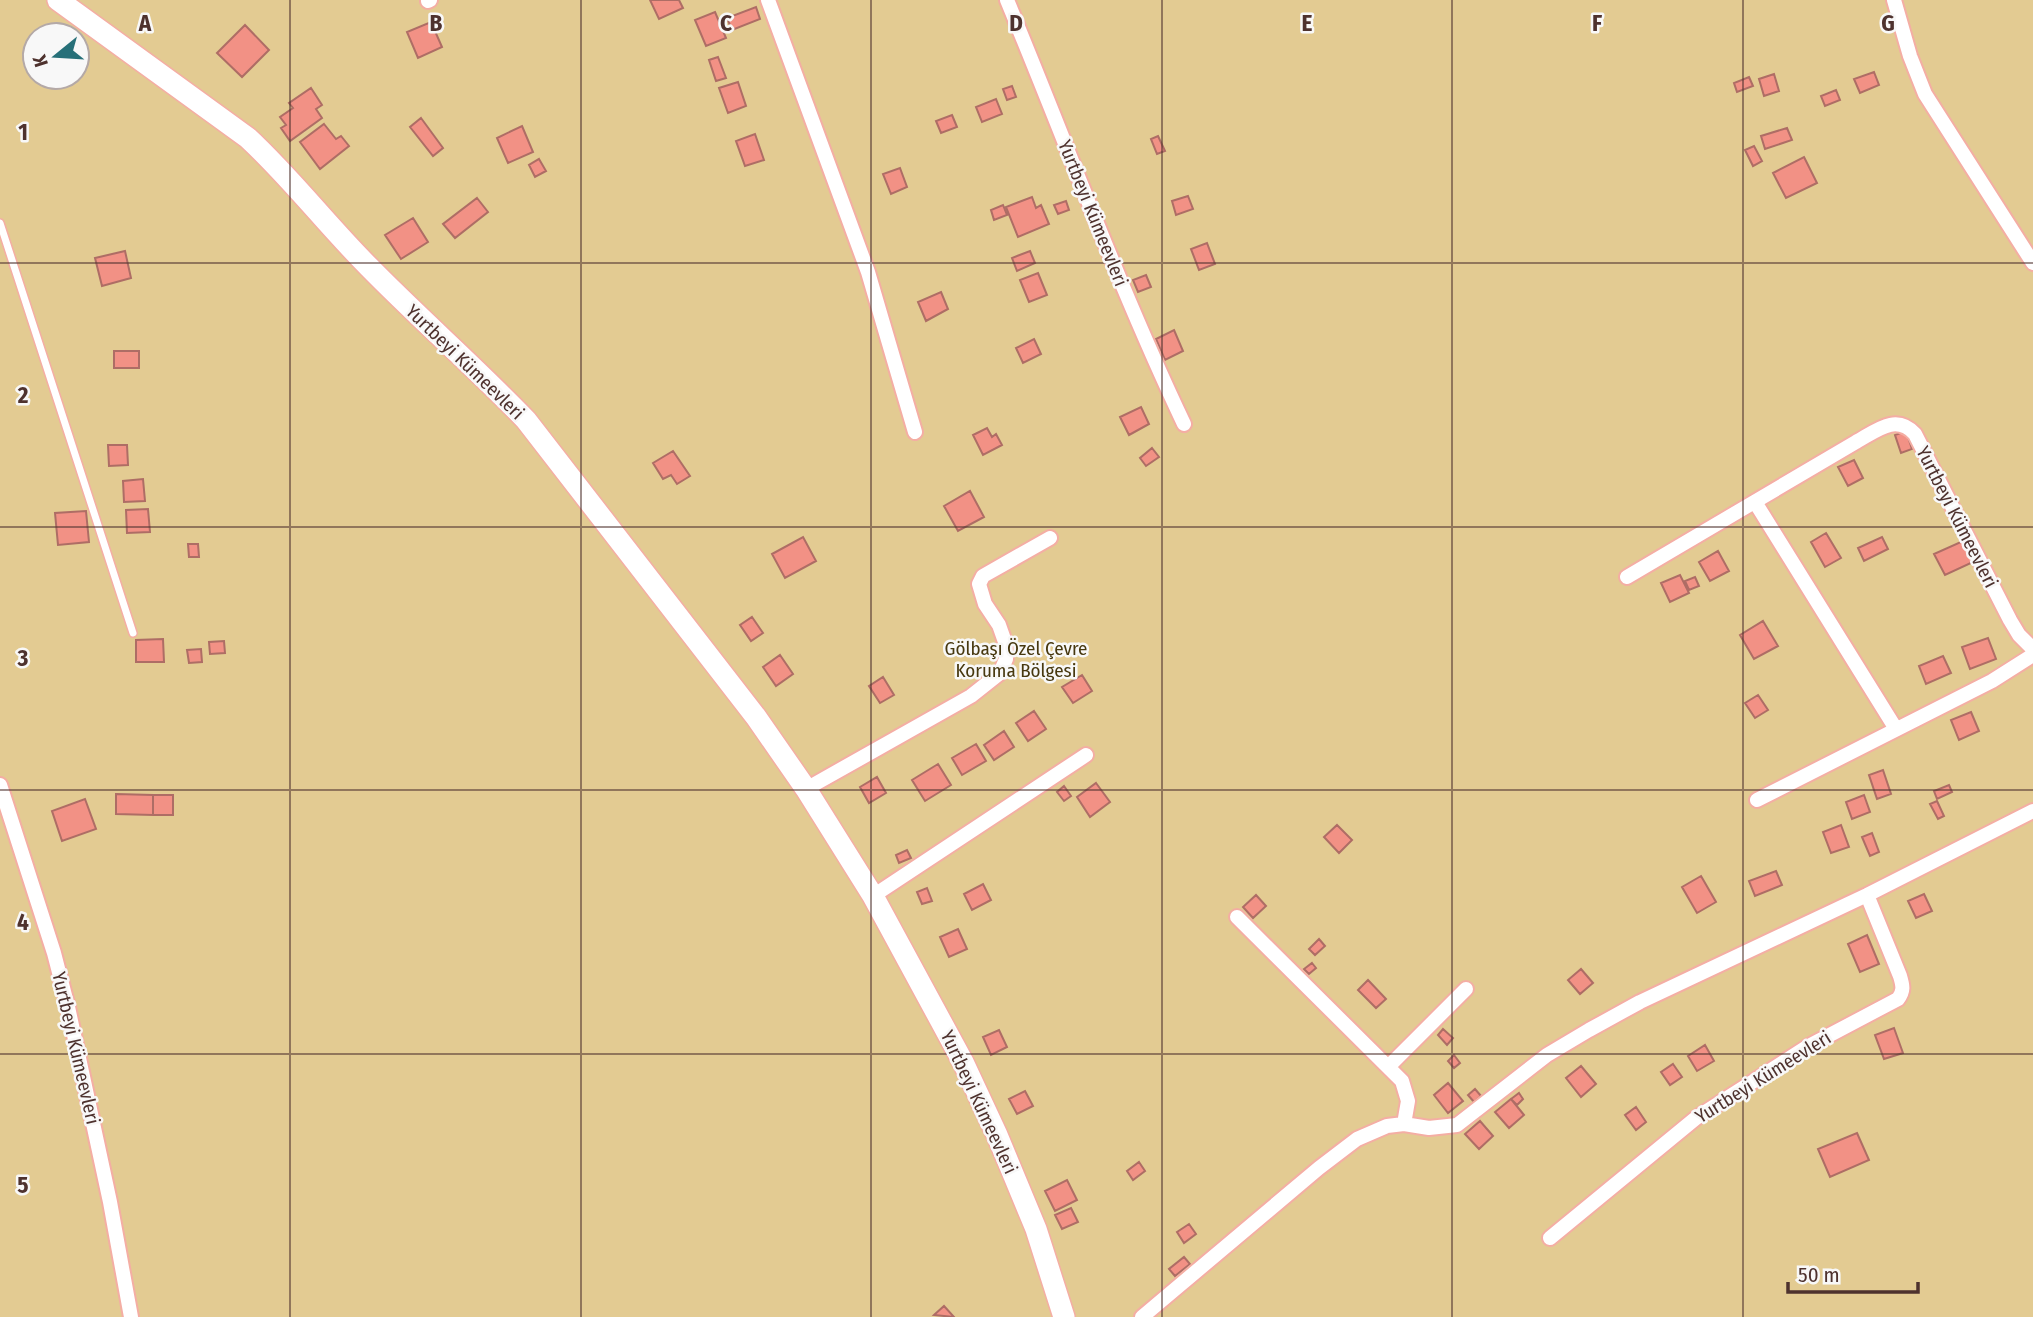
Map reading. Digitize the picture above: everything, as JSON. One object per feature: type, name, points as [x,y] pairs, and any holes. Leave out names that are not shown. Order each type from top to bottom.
[{"type":"street","name":"Yurtbeyi Kümeevleri","points":[[58,0],[248,138],[293,182],[379,278],[526,420],[756,717],[806,789],[873,896],[963,1062],[1036,1229],[1063,1317]]},
{"type":"street","points":[[768,0],[868,272],[915,432]]},
{"type":"street","name":"Yurtbeyi Kümeevleri","points":[[1007,0],[1094,219],[1184,424]]},
{"type":"street","points":[[1894,0],[1910,56],[1925,94],[2033,263]]},
{"type":"street","name":"Yurtbeyi Kümeevleri","points":[[1627,577],[1877,430],[1891,424],[1907,425],[1915,434],[2010,620],[2019,635],[2033,649]]},
{"type":"street","points":[[1755,502],[1896,729]]},
{"type":"street","points":[[806,789],[971,696],[1000,673],[1006,659],[1005,642],[999,625],[985,604],[979,584],[983,576],[1050,538]]},
{"type":"street","points":[[1757,800],[1992,681],[2033,655]]},
{"type":"street","points":[[873,896],[1086,755]]},
{"type":"street","name":"Yurtbeyi Kümeevleri","points":[[0,785],[54,953],[68,1007],[110,1202],[131,1317]]},
{"type":"street","points":[[1142,1317],[1357,1139],[1387,1126],[1404,1124],[1429,1128],[1457,1125],[1547,1055],[1588,1030],[1640,1002],[1867,895],[2033,811]]},
{"type":"street","name":"Yurtbeyi Kümeevleri","points":[[1550,1238],[1696,1118],[1807,1047],[1898,999],[1903,987],[1900,976],[1867,895]]},
{"type":"street","points":[[1237,917],[1402,1081],[1408,1101],[1404,1124]]},
{"type":"street","points":[[1388,1066],[1466,989]]},
{"type":"lane","points":[[0,223],[133,633]]},
{"type":"green space","name":"Gölbaşı Özel Çevre Koruma Bölgesi","points":[[0,0],[2033,0],[2033,1317],[0,1317]]},
{"type":"building","points":[[650,0],[679,0],[683,8],[659,19]]},
{"type":"building","points":[[756,7],[760,19],[732,30],[727,18]]},
{"type":"building","points":[[715,12],[726,38],[706,46],[695,20]]},
{"type":"building","points":[[431,22],[442,47],[418,58],[407,32]]},
{"type":"building","points":[[245,25],[269,50],[242,77],[217,53]]},
{"type":"building","points":[[718,57],[726,78],[716,81],[709,60]]},
{"type":"building","points":[[1874,72],[1879,85],[1860,93],[1854,79]]},
{"type":"building","points":[[1774,74],[1779,91],[1764,96],[1759,79]]},
{"type":"building","points":[[1749,77],[1753,86],[1737,92],[1734,83]]},
{"type":"building","points":[[738,82],[746,106],[728,113],[719,88]]},
{"type":"building","points":[[1012,86],[1016,97],[1007,100],[1003,89]]},
{"type":"building","points":[[311,88],[322,105],[316,109],[322,118],[290,141],[281,128],[286,125],[280,117],[293,108],[289,103]]},
{"type":"building","points":[[1836,90],[1840,100],[1825,106],[1821,96]]},
{"type":"building","points":[[996,99],[1002,114],[982,122],[976,107]]},
{"type":"building","points":[[952,115],[957,127],[941,133],[936,121]]},
{"type":"building","points":[[421,118],[443,148],[433,156],[410,127]]},
{"type":"building","points":[[324,124],[336,139],[341,136],[349,146],[320,169],[300,142]]},
{"type":"building","points":[[522,126],[533,152],[508,163],[497,138]]},
{"type":"building","points":[[1787,128],[1792,140],[1765,149],[1761,136]]},
{"type":"building","points":[[755,134],[764,160],[745,166],[736,141]]},
{"type":"building","points":[[1158,136],[1165,151],[1157,154],[1151,139]]},
{"type":"building","points":[[1754,146],[1762,161],[1753,166],[1745,150]]},
{"type":"building","points":[[1804,157],[1817,183],[1786,198],[1773,173]]},
{"type":"building","points":[[539,159],[546,171],[535,177],[529,165]]},
{"type":"building","points":[[900,168],[907,187],[891,194],[883,174]]},
{"type":"building","points":[[1188,196],[1193,209],[1176,215],[1172,201]]},
{"type":"building","points":[[1032,197],[1036,208],[1041,205],[1049,224],[1018,237],[1006,207]]},
{"type":"building","points":[[477,198],[488,212],[455,238],[443,224]]},
{"type":"building","points":[[1066,201],[1069,210],[1058,214],[1054,205]]},
{"type":"building","points":[[1003,205],[1007,215],[994,220],[991,210]]},
{"type":"building","points":[[413,218],[428,242],[401,259],[385,235]]},
{"type":"building","points":[[1207,243],[1215,264],[1199,270],[1191,249]]},
{"type":"building","points":[[125,251],[131,278],[102,286],[95,258]]},
{"type":"building","points":[[1030,251],[1035,263],[1017,271],[1012,258]]},
{"type":"building","points":[[1038,273],[1047,295],[1029,302],[1020,280]]},
{"type":"building","points":[[1146,275],[1151,287],[1138,292],[1133,280]]},
{"type":"building","points":[[941,292],[948,309],[926,321],[918,302]]},
{"type":"building","points":[[1174,330],[1183,351],[1165,360],[1156,339]]},
{"type":"building","points":[[1034,339],[1041,354],[1023,363],[1016,348]]},
{"type":"building","points":[[114,351],[139,351],[139,368],[114,368]]},
{"type":"building","points":[[1141,407],[1149,424],[1129,435],[1120,417]]},
{"type":"building","points":[[987,428],[992,437],[996,434],[1002,445],[983,455],[973,435]]},
{"type":"building","points":[[1906,431],[1912,449],[1901,453],[1895,435]]},
{"type":"building","points":[[108,445],[127,445],[128,465],[109,466]]},
{"type":"building","points":[[1152,448],[1159,457],[1146,466],[1140,458]]},
{"type":"building","points":[[673,451],[690,476],[677,484],[671,475],[663,479],[653,463]]},
{"type":"building","points":[[1854,460],[1863,478],[1848,486],[1838,467]]},
{"type":"building","points":[[143,479],[145,501],[124,502],[123,481]]},
{"type":"building","points":[[970,491],[984,517],[958,531],[944,506]]},
{"type":"building","points":[[148,509],[150,532],[127,533],[126,510]]},
{"type":"building","points":[[86,511],[89,542],[58,545],[55,513]]},
{"type":"building","points":[[1826,533],[1841,558],[1825,567],[1811,542]]},
{"type":"building","points":[[803,537],[816,561],[785,578],[772,554]]},
{"type":"building","points":[[1882,537],[1888,549],[1864,561],[1858,548]]},
{"type":"building","points":[[1963,541],[1973,562],[1945,575],[1934,554]]},
{"type":"building","points":[[188,544],[198,544],[199,557],[189,557]]},
{"type":"building","points":[[1718,551],[1729,571],[1710,581],[1699,562]]},
{"type":"building","points":[[1680,575],[1689,593],[1670,602],[1661,583]]},
{"type":"building","points":[[1695,577],[1699,586],[1689,590],[1685,581]]},
{"type":"building","points":[[752,617],[763,633],[751,641],[740,625]]},
{"type":"building","points":[[1763,621],[1778,646],[1754,659],[1740,635]]},
{"type":"building","points":[[1988,638],[1996,659],[1970,669],[1962,647]]},
{"type":"building","points":[[163,639],[164,662],[136,662],[136,640]]},
{"type":"building","points":[[224,641],[225,653],[210,654],[209,642]]},
{"type":"building","points":[[201,649],[202,662],[189,663],[187,650]]},
{"type":"building","points":[[780,655],[793,674],[776,686],[763,667]]},
{"type":"building","points":[[1943,656],[1951,673],[1926,684],[1919,666]]},
{"type":"building","points":[[1082,675],[1092,691],[1073,703],[1062,687]]},
{"type":"building","points":[[883,677],[894,695],[880,703],[869,686]]},
{"type":"building","points":[[1758,695],[1768,710],[1755,718],[1745,703]]},
{"type":"building","points":[[1034,711],[1046,729],[1028,741],[1016,723]]},
{"type":"building","points":[[1971,712],[1979,731],[1959,740],[1951,720]]},
{"type":"building","points":[[1004,731],[1014,747],[994,760],[984,745]]},
{"type":"building","points":[[976,744],[986,761],[962,775],[952,758]]},
{"type":"building","points":[[938,764],[951,785],[925,801],[912,780]]},
{"type":"building","points":[[1883,770],[1891,794],[1877,799],[1869,775]]},
{"type":"building","points":[[877,777],[886,793],[869,803],[860,787]]},
{"type":"building","points":[[1096,783],[1110,802],[1090,817],[1077,797]]},
{"type":"building","points":[[1949,785],[1952,792],[1937,799],[1934,791]]},
{"type":"building","points":[[1064,786],[1071,796],[1064,801],[1057,792]]},
{"type":"building","points":[[116,794],[153,795],[153,815],[116,814]]},
{"type":"building","points":[[153,795],[173,795],[173,815],[153,815]]},
{"type":"building","points":[[1864,795],[1870,812],[1852,819],[1846,802]]},
{"type":"building","points":[[85,799],[96,829],[62,841],[52,811]]},
{"type":"building","points":[[1937,801],[1944,816],[1938,819],[1930,804]]},
{"type":"building","points":[[1337,825],[1352,840],[1339,853],[1324,837]]},
{"type":"building","points":[[1841,825],[1849,847],[1831,853],[1823,832]]},
{"type":"building","points":[[1872,833],[1879,852],[1870,856],[1862,837]]},
{"type":"building","points":[[907,850],[911,858],[899,863],[896,855]]},
{"type":"building","points":[[1776,871],[1782,885],[1755,896],[1749,881]]},
{"type":"building","points":[[1701,876],[1716,902],[1697,913],[1682,887]]},
{"type":"building","points":[[983,884],[991,900],[972,910],[964,894]]},
{"type":"building","points":[[927,888],[932,901],[922,904],[917,892]]},
{"type":"building","points":[[1924,894],[1932,911],[1916,918],[1908,901]]},
{"type":"building","points":[[1256,895],[1266,906],[1253,918],[1243,907]]},
{"type":"building","points":[[958,929],[967,949],[949,957],[940,937]]},
{"type":"building","points":[[1867,935],[1879,964],[1860,972],[1848,944]]},
{"type":"building","points":[[1319,939],[1325,946],[1315,955],[1309,949]]},
{"type":"building","points":[[1312,963],[1316,968],[1309,974],[1304,969]]},
{"type":"building","points":[[1581,969],[1593,983],[1580,994],[1568,980]]},
{"type":"building","points":[[1368,980],[1386,999],[1376,1008],[1358,990]]},
{"type":"building","points":[[1894,1028],[1903,1053],[1884,1059],[1875,1035]]},
{"type":"building","points":[[1443,1029],[1453,1038],[1447,1045],[1438,1035]]},
{"type":"building","points":[[999,1030],[1007,1047],[991,1055],[983,1037]]},
{"type":"building","points":[[1705,1045],[1714,1061],[1697,1071],[1688,1056]]},
{"type":"building","points":[[1454,1055],[1460,1063],[1454,1068],[1448,1061]]},
{"type":"building","points":[[1673,1064],[1682,1077],[1670,1085],[1661,1072]]},
{"type":"building","points":[[1581,1066],[1596,1084],[1581,1097],[1566,1078]]},
{"type":"building","points":[[1448,1083],[1463,1101],[1448,1113],[1434,1095]]},
{"type":"building","points":[[1475,1089],[1481,1096],[1474,1102],[1468,1095]]},
{"type":"building","points":[[1025,1091],[1033,1106],[1017,1114],[1009,1099]]},
{"type":"building","points":[[1519,1093],[1523,1099],[1517,1105],[1511,1099]]},
{"type":"building","points":[[1511,1099],[1524,1115],[1509,1128],[1495,1112]]},
{"type":"building","points":[[1636,1107],[1646,1122],[1636,1130],[1625,1115]]},
{"type":"building","points":[[1480,1121],[1493,1136],[1479,1149],[1465,1134]]},
{"type":"building","points":[[1857,1133],[1869,1160],[1830,1177],[1818,1149]]},
{"type":"building","points":[[1139,1162],[1145,1171],[1133,1180],[1127,1171]]},
{"type":"building","points":[[1067,1180],[1077,1200],[1055,1211],[1045,1191]]},
{"type":"building","points":[[1071,1208],[1078,1222],[1062,1229],[1055,1215]]},
{"type":"building","points":[[1189,1224],[1196,1234],[1184,1243],[1177,1232]]},
{"type":"building","points":[[1184,1257],[1190,1264],[1175,1276],[1169,1269]]},
{"type":"building","points":[[944,1306],[954,1317],[934,1315]]}]
